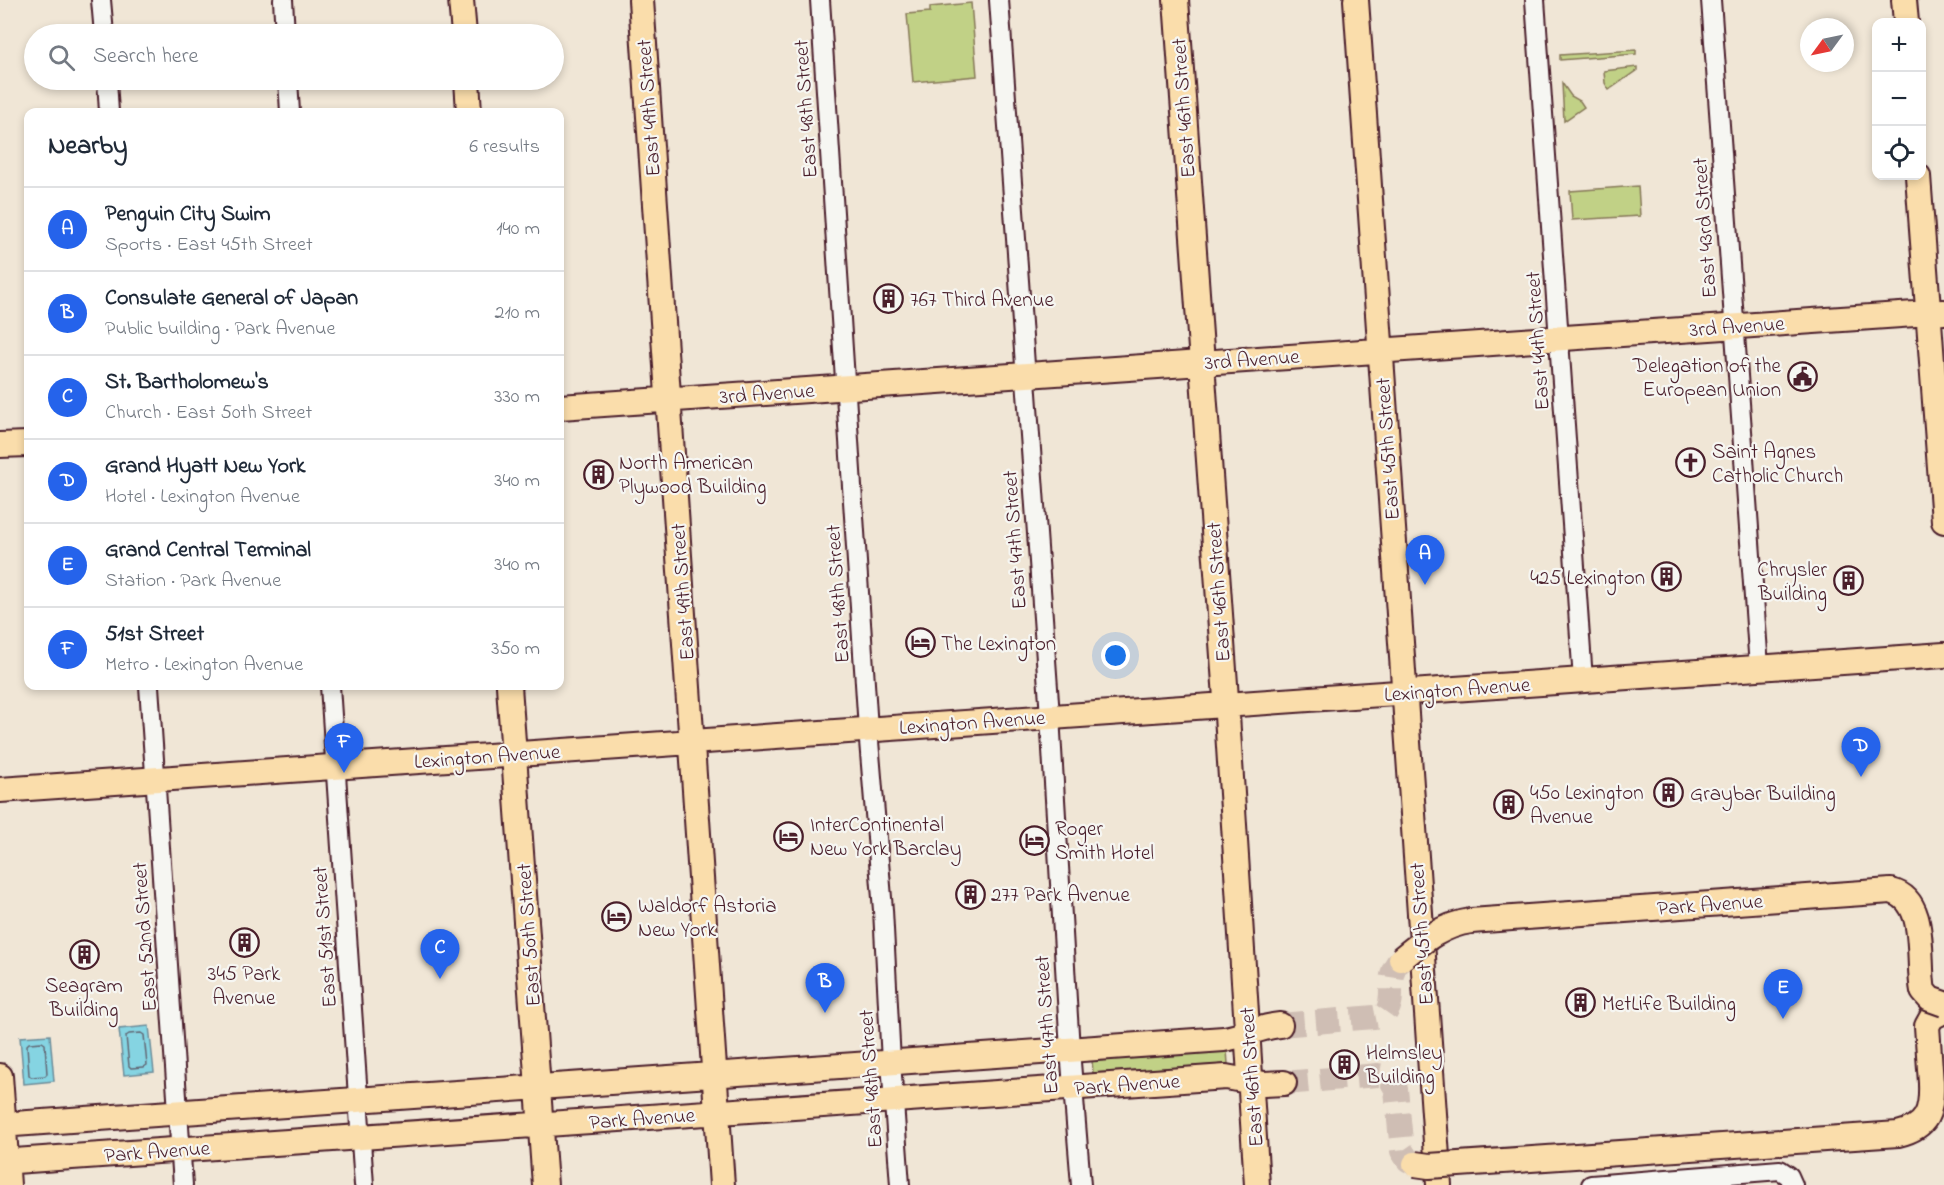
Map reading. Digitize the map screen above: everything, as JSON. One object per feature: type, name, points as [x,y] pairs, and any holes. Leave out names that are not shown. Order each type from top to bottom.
[{"type":"main road","points":[[461,0],[463,24]]},
{"type":"main road","name":"East 49th Street","points":[[641,0],[722,1185]]},
{"type":"main road","name":"East 46th Street","points":[[1176,0],[1226,705],[1257,1185]]},
{"type":"main road","name":"East 45th Street","points":[[1356,0],[1439,1185]]},
{"type":"main road","points":[[1904,0],[1906,18]]},
{"type":"main road","points":[[468,90],[469,108]]},
{"type":"main road","points":[[1919,180],[1937,312],[1944,521]]},
{"type":"main road","name":"3rd Avenue","points":[[564,407],[1937,312]]},
{"type":"main road","points":[[0,446],[24,444]]},
{"type":"main road","name":"Lexington Avenue","points":[[0,790],[1944,655]]},
{"type":"main road","name":"East 50th Street","points":[[509,690],[545,1185]]},
{"type":"main road","name":"Park Avenue","points":[[1401,958],[1434,933],[1461,922],[1891,891],[1905,897],[1916,912],[1924,992],[1932,1001],[1944,1004]]},
{"type":"main road","points":[[1415,1164],[1441,1165],[1898,1134],[1910,1131],[1922,1123],[1929,1111],[1931,1089],[1927,1026],[1934,1015],[1944,1011]]},
{"type":"main road","name":"Park Avenue","points":[[2,1124],[1224,1039],[1238,1037],[1263,1027],[1280,1025]]},
{"type":"main road","points":[[0,1076],[4,1170]]},
{"type":"main road","name":"Park Avenue","points":[[4,1170],[181,1150],[1226,1077],[1264,1084],[1284,1083]]},
{"type":"street","points":[[101,0],[103,24]]},
{"type":"street","points":[[283,0],[284,24]]},
{"type":"street","name":"East 48th Street","points":[[820,0],[868,729],[884,910],[891,1062],[900,1185]]},
{"type":"street","name":"East 47th Street","points":[[999,0],[1081,1185]]},
{"type":"street","name":"East 44th Street","points":[[1535,0],[1583,680]]},
{"type":"street","name":"East 43rd Street","points":[[1711,0],[1759,667]]},
{"type":"street","points":[[108,90],[109,108]]},
{"type":"street","points":[[289,90],[291,108]]},
{"type":"street","name":"East 52nd Street","points":[[149,690],[183,1185]]},
{"type":"street","name":"East 51st Street","points":[[330,690],[364,1185]]},
{"type":"street","points":[[1591,1185],[1780,1170],[1787,1173],[1793,1185]]},
{"type":"green space","points":[[971,3],[977,76],[913,82],[907,14],[930,12],[930,7]]},
{"type":"green space","points":[[1636,50],[1636,54],[1560,60],[1560,55]]},
{"type":"green space","points":[[1637,67],[1637,70],[1609,90],[1605,83],[1604,71]]},
{"type":"green space","points":[[1562,83],[1571,96],[1580,101],[1584,107],[1564,121]]},
{"type":"green space","points":[[1638,186],[1640,216],[1572,220],[1570,191]]},
{"type":"green space","points":[[1227,1050],[1228,1064],[1093,1073],[1092,1060]]},
{"type":"water","points":[[149,1026],[154,1072],[124,1075],[119,1029]]},
{"type":"water","points":[[50,1035],[54,1081],[24,1084],[20,1037]]},
{"type":"tunnel","points":[[1280,1025],[1384,1015],[1390,1002],[1392,973],[1401,959]]},
{"type":"tunnel","points":[[1284,1083],[1378,1075],[1389,1077],[1396,1089],[1402,1151],[1408,1160],[1415,1164]]},
{"type":"place","name":"767 Third Avenue","points":[[889,299]]},
{"type":"place","name":"Delegation of the European Union","points":[[1802,377]]},
{"type":"place","name":"Saint Agnes Catholic Church","points":[[1691,463]]},
{"type":"place","name":"North American Plywood Building","points":[[598,474]]},
{"type":"place","name":"425 Lexington","points":[[1666,577]]},
{"type":"place","name":"Chrysler Building","points":[[1848,581]]},
{"type":"place","name":"Penguin City Swim","points":[[1425,585]]},
{"type":"place","name":"The Lexington","points":[[920,643]]},
{"type":"place","name":"51st Street","points":[[344,773]]},
{"type":"place","name":"Grand Hyatt New York","points":[[1861,777]]},
{"type":"place","name":"Graybar Building","points":[[1669,793]]},
{"type":"place","name":"450 Lexington Avenue","points":[[1509,804]]},
{"type":"place","name":"InterContinental New York Barclay","points":[[789,836]]},
{"type":"place","name":"Roger Smith Hotel","points":[[1034,840]]},
{"type":"place","name":"277 Park Avenue","points":[[970,894]]},
{"type":"place","name":"Waldorf Astoria New York","points":[[617,917]]},
{"type":"place","name":"345 Park Avenue","points":[[244,942]]},
{"type":"place","name":"Seagram Building","points":[[84,954]]},
{"type":"place","name":"St. Bartholomew's","points":[[440,979]]},
{"type":"place","name":"MetLife Building","points":[[1581,1003]]},
{"type":"place","name":"Consulate General of Japan","points":[[825,1013]]},
{"type":"place","name":"Grand Central Terminal","points":[[1783,1019]]},
{"type":"place","name":"Helmsley Building","points":[[1345,1064]]}]
